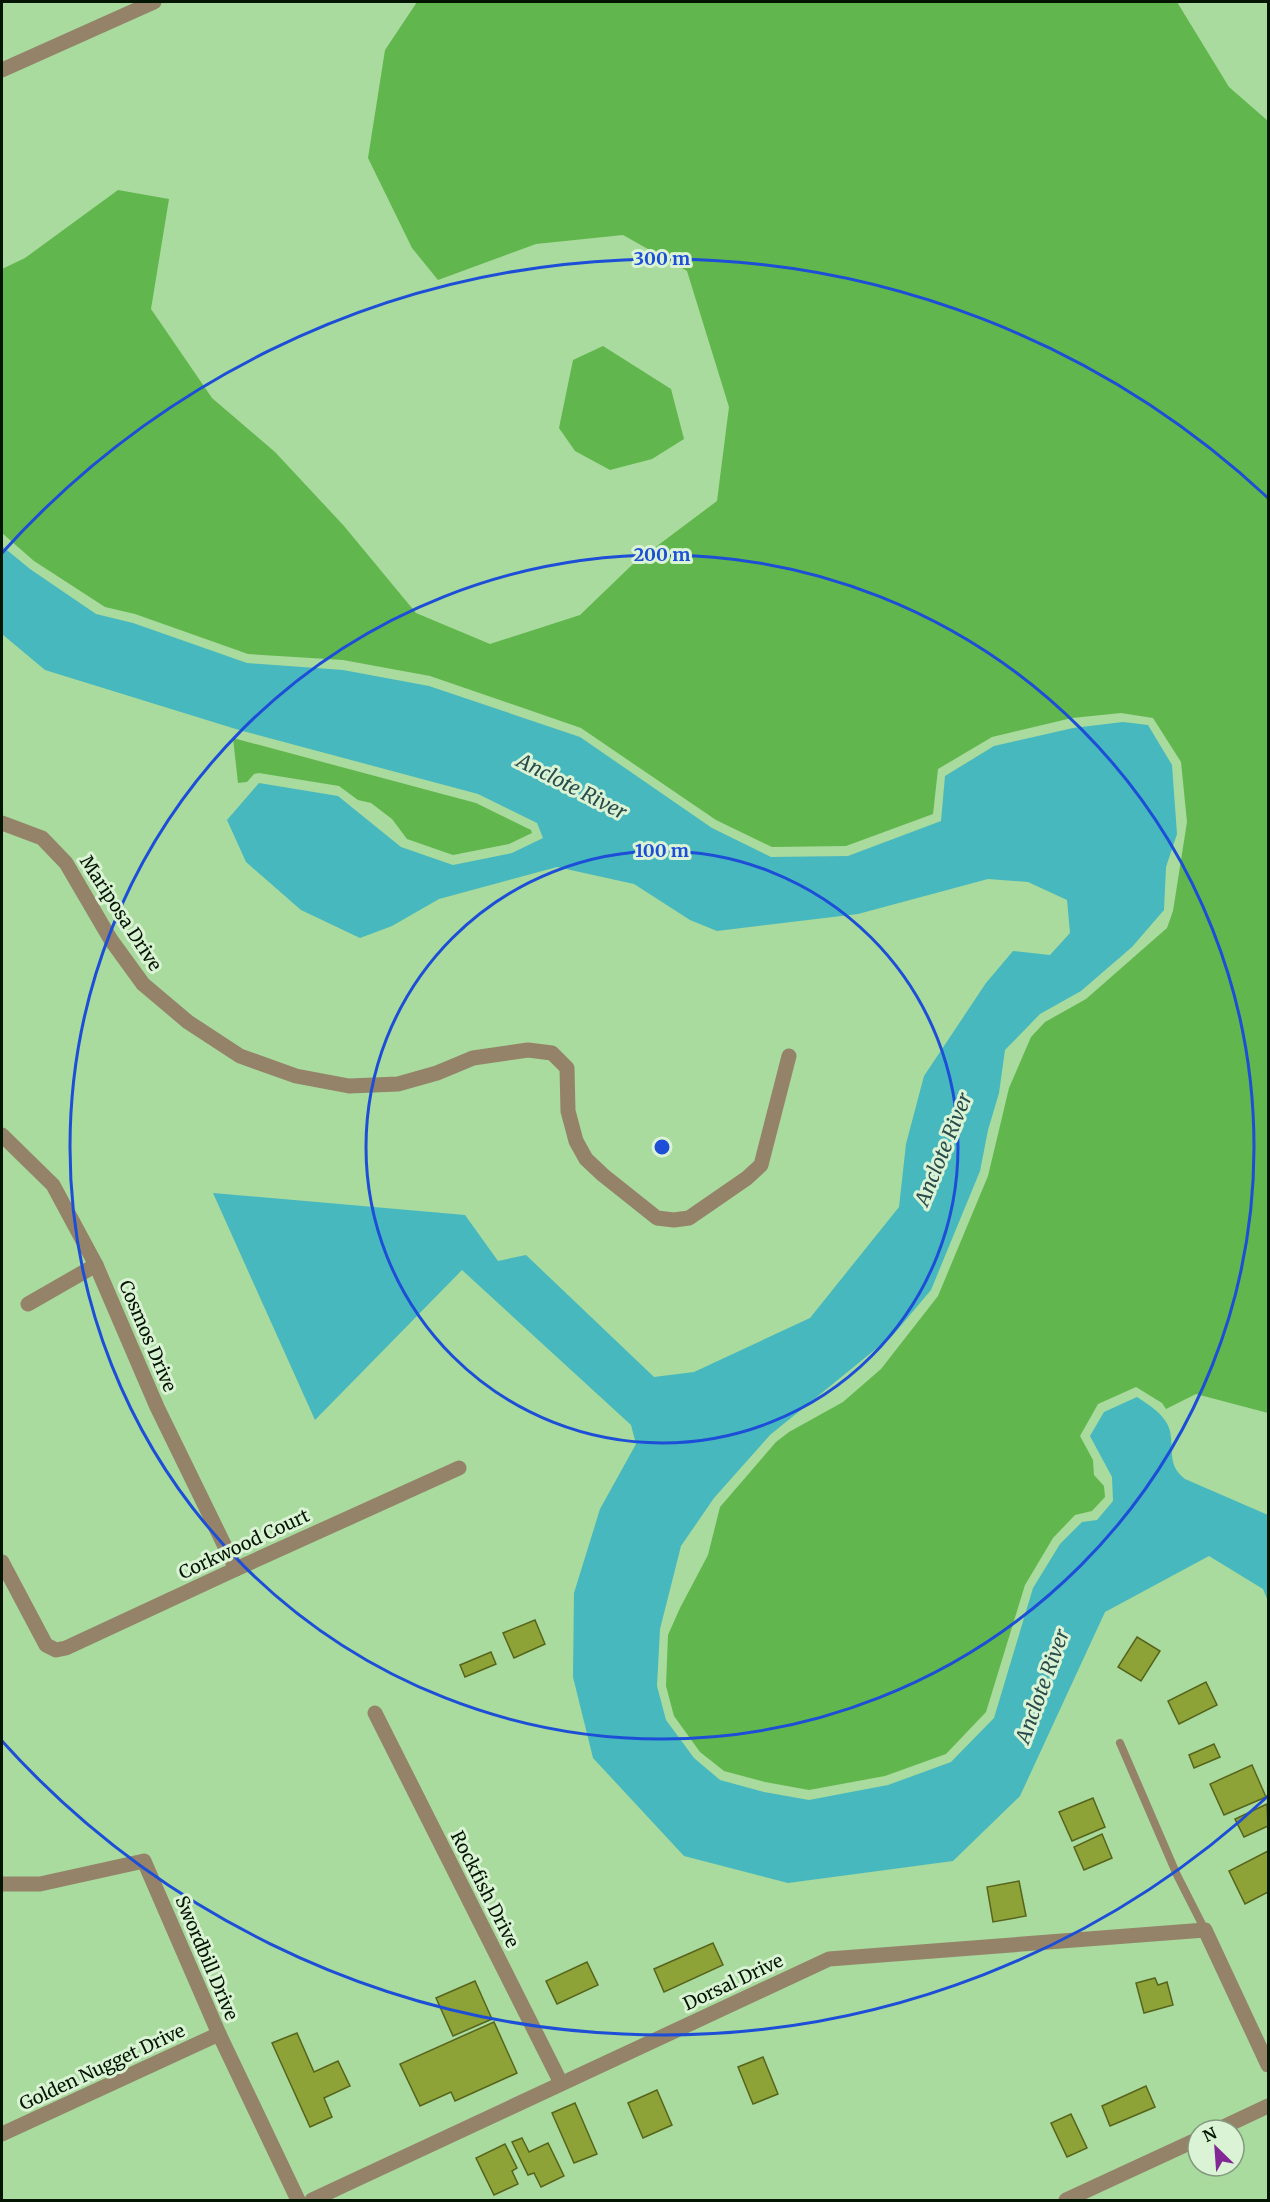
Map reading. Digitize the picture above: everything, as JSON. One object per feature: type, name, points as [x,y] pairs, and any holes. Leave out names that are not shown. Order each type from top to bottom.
[{"type":"street","points":[[2,70],[154,2]]},
{"type":"street","name":"Mariposa Drive","points":[[2,823],[42,838],[66,863],[111,940],[143,984],[188,1022],[240,1056],[296,1076],[349,1086],[398,1084],[437,1073],[473,1058],[528,1050],[552,1053],[567,1068],[568,1111],[576,1141],[586,1159],[657,1218],[674,1220],[689,1218],[747,1178],[761,1165],[789,1056]]},
{"type":"street","name":"Cosmos Drive","points":[[2,1135],[53,1185],[96,1265],[157,1407],[236,1569]]},
{"type":"street","points":[[28,1304],[96,1265]]},
{"type":"street","name":"Corkwood Court","points":[[2,1562],[46,1644],[56,1650],[66,1648],[459,1468]]},
{"type":"street","name":"Rockfish Drive","points":[[375,1713],[561,2083]]},
{"type":"street","name":"Swordbill Drive","points":[[2,1884],[40,1884],[144,1861],[219,2034],[298,2200]]},
{"type":"street","points":[[1205,1930],[1269,2065]]},
{"type":"street","name":"Dorsal Drive","points":[[312,2200],[829,1959],[1205,1930]]},
{"type":"street","name":"Golden Nugget Drive","points":[[2,2134],[219,2034]]},
{"type":"street","points":[[1243,2118],[1269,2106]]},
{"type":"street","points":[[1066,2200],[1186,2145]]},
{"type":"lane","points":[[1120,1743],[1177,1875],[1205,1930]]},
{"type":"green space","points":[[417,2],[1177,2],[1229,87],[1268,121],[1268,1413],[1196,1394],[1166,1409],[1162,1403],[1136,1387],[1098,1404],[1080,1436],[1093,1460],[1094,1475],[1104,1486],[1105,1497],[1092,1511],[1075,1515],[1053,1538],[1025,1585],[986,1712],[946,1754],[885,1776],[809,1790],[724,1771],[700,1752],[674,1716],[666,1686],[668,1635],[708,1555],[720,1507],[776,1442],[789,1432],[843,1402],[881,1369],[938,1296],[988,1176],[1009,1088],[1031,1037],[1045,1022],[1086,999],[1167,928],[1173,911],[1187,822],[1181,762],[1153,718],[1121,713],[1072,718],[992,737],[938,769],[933,814],[846,846],[772,847],[716,820],[581,728],[430,676],[343,660],[248,654],[135,614],[105,607],[34,561],[2,533],[2,269],[25,258],[118,190],[169,199],[151,309],[212,398],[275,452],[344,526],[416,613],[490,644],[580,615],[633,564],[717,501],[729,407],[687,271],[623,235],[536,244],[438,280],[412,248],[368,158],[385,50]]},
{"type":"green space","points":[[603,346],[671,389],[684,439],[652,459],[610,470],[575,451],[559,428],[573,360]]},
{"type":"green space","points":[[233,738],[476,803],[531,830],[532,833],[509,844],[453,855],[407,839],[392,819],[371,803],[358,800],[339,786],[259,773],[254,774],[247,782],[238,783]]},
{"type":"water","name":"Anclote River","points":[[2,546],[30,569],[96,614],[133,623],[247,663],[343,670],[429,686],[580,737],[712,828],[771,857],[848,856],[941,821],[945,776],[994,746],[1073,728],[1123,722],[1148,725],[1172,765],[1177,834],[1166,867],[1164,910],[1132,947],[1081,991],[1040,1014],[1005,1050],[999,1093],[988,1130],[980,1171],[931,1290],[893,1335],[770,1435],[714,1498],[681,1546],[660,1629],[657,1686],[666,1720],[694,1758],[720,1780],[764,1792],[809,1800],[888,1785],[951,1762],[994,1718],[1033,1588],[1060,1544],[1082,1522],[1097,1520],[1113,1501],[1112,1477],[1090,1436],[1104,1412],[1137,1397],[1156,1411],[1168,1425],[1173,1463],[1179,1474],[1185,1479],[1268,1515],[1268,1601],[1263,1589],[1209,1556],[1105,1612],[1020,1796],[953,1861],[788,1883],[684,1856],[593,1758],[573,1677],[574,1593],[600,1509],[636,1444],[631,1425],[462,1270],[315,1420],[213,1193],[465,1215],[498,1261],[526,1255],[654,1377],[694,1372],[810,1318],[899,1207],[906,1144],[924,1076],[986,983],[1013,951],[1050,955],[1070,933],[1067,900],[1028,882],[988,879],[858,914],[717,931],[690,920],[634,884],[557,867],[439,899],[392,926],[360,938],[301,910],[246,862],[227,820],[259,783],[338,796],[401,847],[453,865],[512,853],[543,838],[537,823],[478,794],[239,730],[45,670],[2,634]]},
{"type":"building","points":[[535,1620],[545,1644],[514,1658],[503,1633]]},
{"type":"building","points":[[1137,1637],[1160,1651],[1141,1681],[1118,1667]]},
{"type":"building","points":[[491,1652],[496,1664],[465,1677],[460,1665]]},
{"type":"building","points":[[1206,1682],[1217,1705],[1179,1724],[1168,1701]]},
{"type":"building","points":[[1214,1744],[1220,1757],[1194,1768],[1189,1755]]},
{"type":"building","points":[[1252,1765],[1266,1797],[1224,1815],[1210,1784]]},
{"type":"building","points":[[1093,1798],[1105,1827],[1072,1841],[1059,1812]]},
{"type":"building","points":[[1267,1804],[1268,1826],[1244,1837],[1235,1819]]},
{"type":"building","points":[[1102,1834],[1112,1858],[1084,1870],[1074,1847]]},
{"type":"building","points":[[1268,1851],[1268,1892],[1245,1904],[1229,1871]]},
{"type":"building","points":[[1019,1881],[1026,1916],[993,1922],[987,1887]]},
{"type":"building","points":[[713,1943],[723,1965],[664,1992],[654,1969]]},
{"type":"building","points":[[587,1962],[598,1985],[557,2004],[546,1981]]},
{"type":"building","points":[[1155,1978],[1158,1985],[1167,1982],[1173,2005],[1144,2013],[1136,1983]]},
{"type":"building","points":[[475,1981],[492,2019],[453,2036],[436,1998]]},
{"type":"building","points":[[494,2022],[517,2073],[455,2101],[451,2092],[420,2106],[400,2064]]},
{"type":"building","points":[[297,2033],[314,2072],[338,2061],[350,2086],[324,2098],[332,2117],[310,2127],[272,2043]]},
{"type":"building","points":[[763,2057],[778,2094],[753,2104],[738,2067]]},
{"type":"building","points":[[1146,2086],[1155,2107],[1110,2126],[1102,2106]]},
{"type":"building","points":[[657,2090],[672,2125],[643,2138],[628,2103]]},
{"type":"building","points":[[575,2103],[597,2154],[574,2163],[552,2113]]},
{"type":"building","points":[[1071,2114],[1087,2148],[1067,2157],[1051,2123]]},
{"type":"building","points":[[522,2138],[529,2152],[548,2143],[564,2176],[541,2187],[534,2173],[528,2175],[512,2142]]},
{"type":"building","points":[[505,2144],[517,2168],[512,2171],[518,2184],[494,2195],[476,2158]]}]
